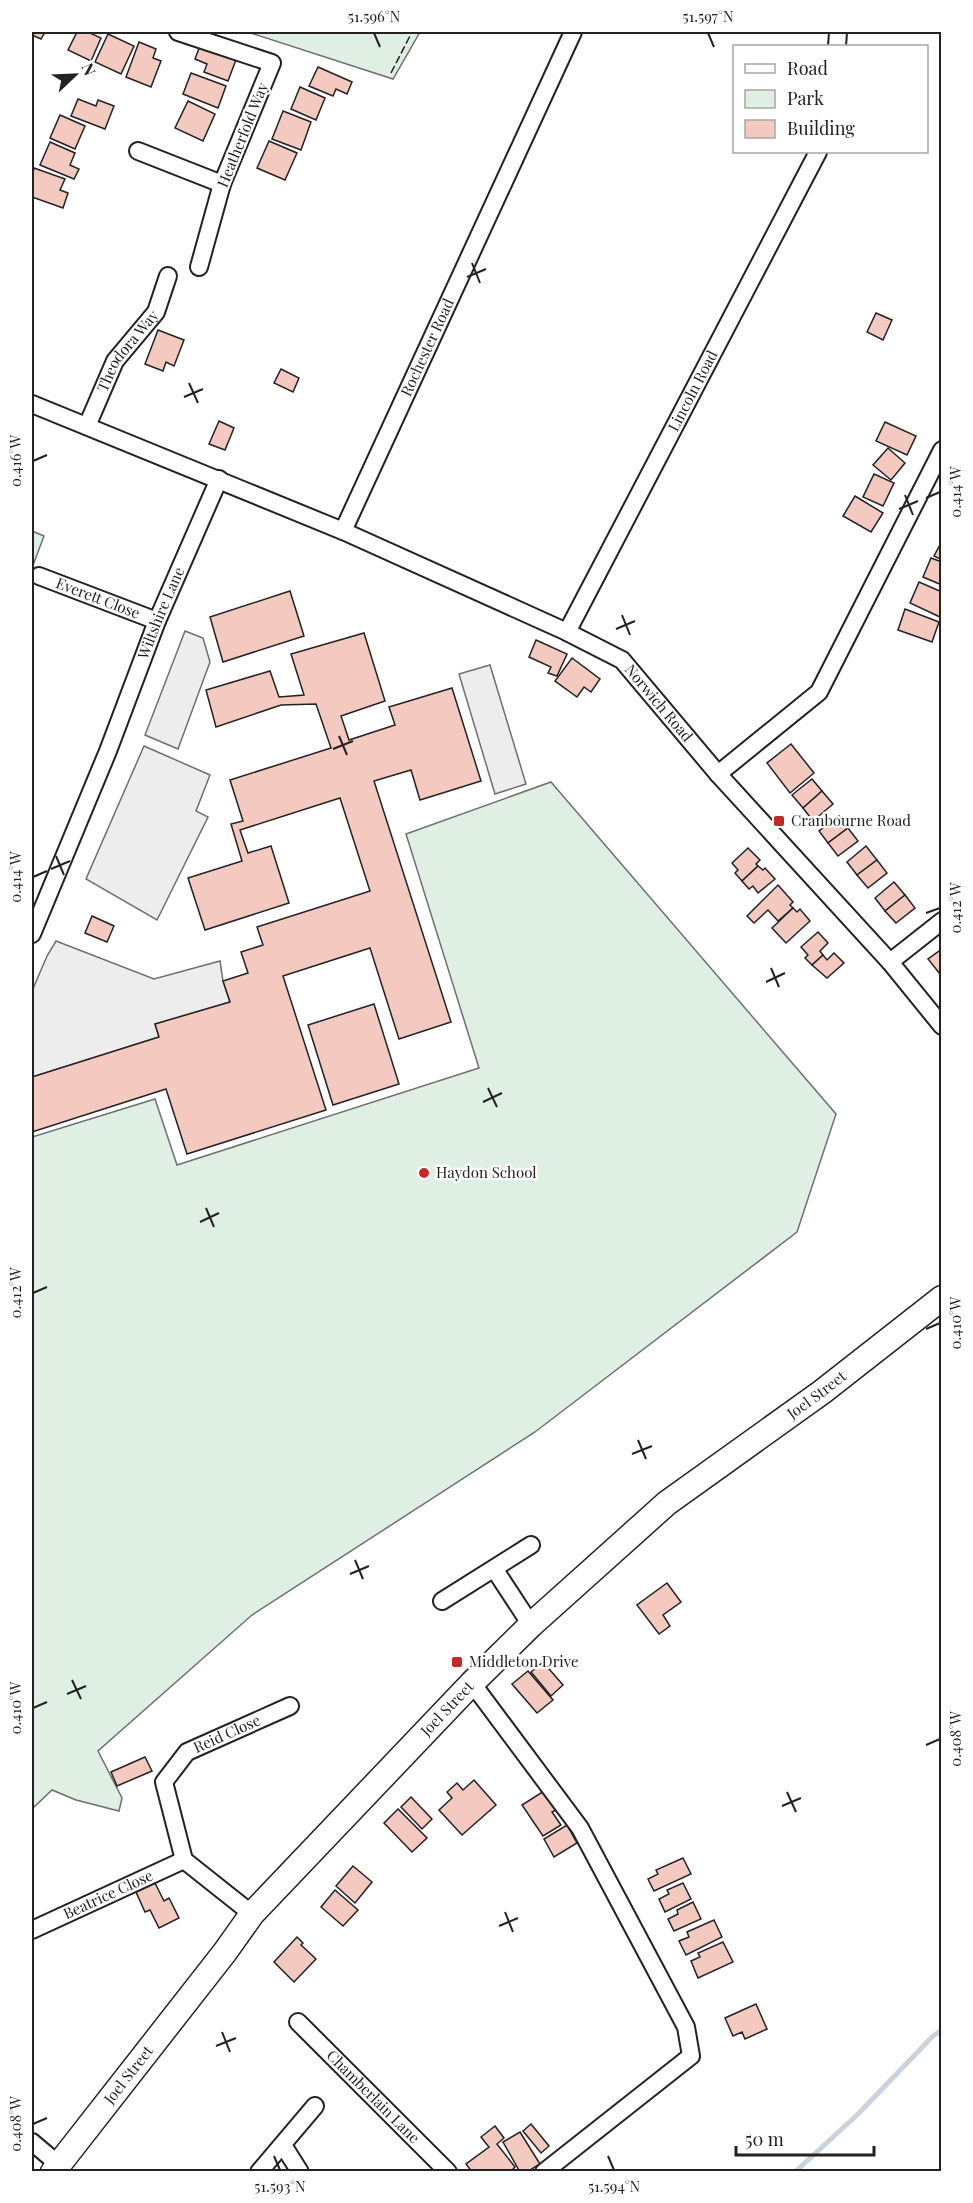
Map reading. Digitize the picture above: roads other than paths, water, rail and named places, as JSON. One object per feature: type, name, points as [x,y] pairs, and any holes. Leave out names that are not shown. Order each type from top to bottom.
[{"type":"main road","name":"Joel Street","points":[[55,2168],[225,1952],[252,1914],[472,1683],[531,1625],[667,1503],[822,1392],[942,1298]]},
{"type":"street","name":"Heatherfold Way","points":[[178,32],[272,63],[222,184],[199,267]]},
{"type":"street","name":"Rochester Road","points":[[343,531],[573,32]]},
{"type":"street","points":[[138,151],[222,184]]},
{"type":"street","name":"Lincoln Road","points":[[567,632],[817,153]]},
{"type":"street","name":"Theodora Way","points":[[87,426],[115,361],[156,312],[168,276]]},
{"type":"street","points":[[32,404],[219,479]]},
{"type":"street","points":[[718,774],[819,692],[942,450]]},
{"type":"street","name":"Norwich Road","points":[[219,479],[343,531],[567,632],[622,660],[718,774],[890,962],[942,1026]]},
{"type":"street","name":"Wiltshire Lane","points":[[32,934],[108,751],[157,621],[219,479]]},
{"type":"street","name":"Everett Close","points":[[39,576],[157,621]]},
{"type":"street","points":[[890,962],[942,921]]},
{"type":"street","points":[[442,1601],[495,1570],[531,1545]]},
{"type":"street","points":[[495,1570],[531,1625]]},
{"type":"street","points":[[472,1683],[580,1828],[686,2027],[691,2056],[544,2172]]},
{"type":"street","name":"Reid Close","points":[[184,1860],[164,1782],[187,1752],[290,1706]]},
{"type":"street","points":[[184,1860],[252,1914]]},
{"type":"street","name":"Beatrice Close","points":[[32,1930],[184,1860]]},
{"type":"street","name":"Chamberlain Lane","points":[[298,2022],[448,2172]]},
{"type":"street","points":[[259,2172],[315,2106]]},
{"type":"street","points":[[32,2142],[55,2168]]},
{"type":"street","points":[[284,2145],[300,2172]]},
{"type":"waterway","points":[[795,2172],[858,2114],[933,2036],[942,2030]]},
{"type":"place","name":"Cranbourne Road","points":[[779,821]]},
{"type":"place","name":"Haydon School","points":[[424,1173]]},
{"type":"place","name":"Middleton Drive","points":[[457,1662]]}]
